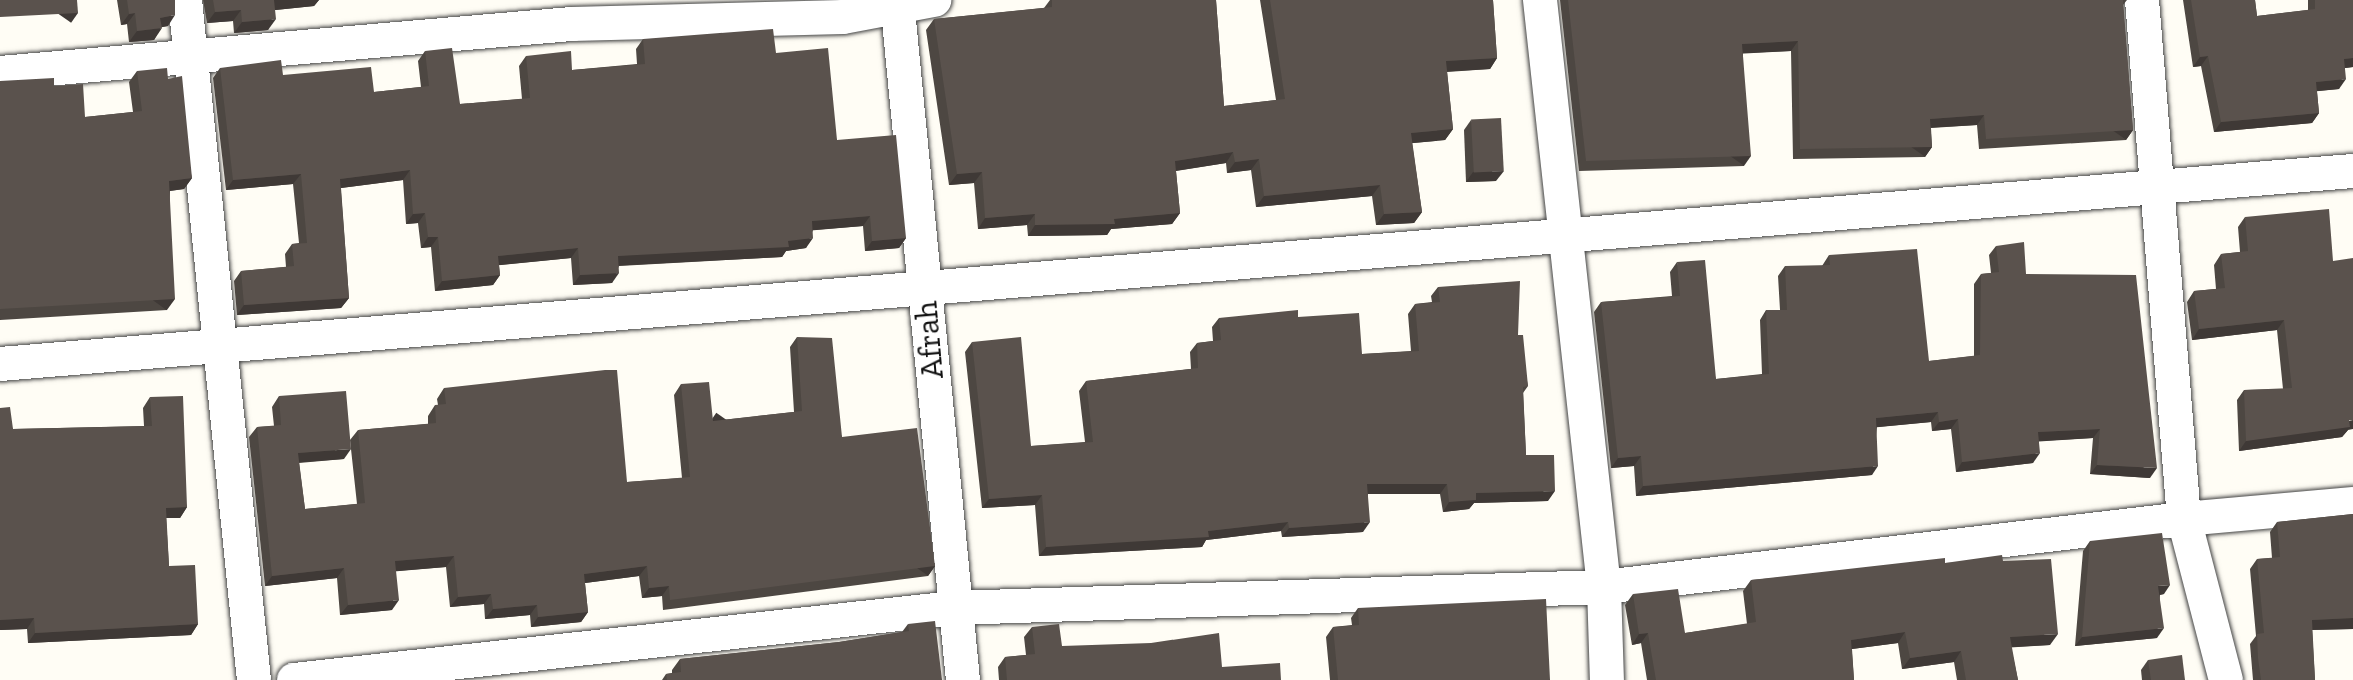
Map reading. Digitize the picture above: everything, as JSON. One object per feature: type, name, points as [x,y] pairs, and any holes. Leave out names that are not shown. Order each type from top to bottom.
[{"type":"street","points":[[185,0],[254,680]]},
{"type":"street","points":[[0,73],[572,24],[843,17],[934,0]]},
{"type":"street","points":[[1540,0],[1569,233],[1604,587],[1607,680]]},
{"type":"street","points":[[2142,0],[2153,186],[2184,519],[2226,680]]},
{"type":"street","name":"Afrah","points":[[897,5],[963,680]]},
{"type":"street","points":[[0,364],[925,291],[1569,233],[2353,171]]},
{"type":"street","points":[[294,680],[954,608],[1604,587],[2184,519],[2353,504]]},
{"type":"building","points":[[0,0],[77,0],[78,13],[0,17]]},
{"type":"building","points":[[127,0],[175,0],[175,15],[160,18],[162,28],[137,31],[135,13],[129,14]]},
{"type":"building","points":[[213,0],[274,0],[276,19],[242,22],[241,10],[215,12]]},
{"type":"building","points":[[1052,0],[1216,0],[1224,106],[1285,99],[1270,0],[1493,0],[1497,58],[1446,61],[1453,129],[1411,133],[1422,212],[1384,214],[1380,185],[1264,196],[1259,159],[1235,162],[1233,152],[1175,161],[1180,213],[1114,219],[1115,224],[1035,225],[1035,214],[985,218],[982,172],[957,174],[934,19],[1052,7]]},
{"type":"building","points":[[1568,0],[2123,0],[2133,130],[1986,139],[1984,115],[1930,119],[1932,147],[1800,149],[1798,41],[1742,44],[1751,156],[1586,161]]},
{"type":"building","points":[[2191,0],[2255,0],[2257,16],[2315,9],[2315,0],[2353,0],[2353,58],[2344,59],[2346,79],[2316,82],[2319,113],[2221,122],[2208,56],[2200,57]]},
{"type":"building","points":[[773,29],[776,53],[828,48],[837,140],[896,135],[906,238],[872,241],[870,216],[812,221],[813,238],[788,241],[789,247],[618,256],[619,273],[580,275],[578,248],[498,256],[500,275],[442,281],[438,237],[428,237],[425,213],[413,214],[410,170],[340,179],[349,298],[244,305],[241,271],[294,266],[292,244],[307,243],[301,174],[233,180],[220,68],[281,60],[283,75],[371,67],[374,92],[429,86],[425,51],[452,48],[460,104],[530,98],[526,56],[571,51],[572,70],[645,64],[643,39]]},
{"type":"building","points":[[167,68],[168,79],[182,76],[192,178],[169,181],[175,299],[0,309],[0,81],[54,78],[54,86],[83,84],[85,117],[142,111],[137,71]]},
{"type":"building","points":[[1501,118],[1504,171],[1474,172],[1471,120]]},
{"type":"building","points":[[2329,209],[2333,261],[2353,258],[2353,420],[2349,420],[2350,427],[2246,441],[2244,390],[2292,388],[2284,320],[2199,329],[2194,291],[2225,288],[2221,254],[2248,251],[2245,217]]},
{"type":"building","points":[[2024,242],[2026,274],[2136,275],[2157,468],[2097,465],[2100,429],[2038,432],[2040,453],[1962,462],[1958,419],[1939,422],[1938,412],[1876,418],[1878,466],[1643,486],[1641,456],[1618,458],[1601,302],[1680,296],[1677,262],[1705,260],[1716,379],[1769,374],[1766,310],[1787,310],[1785,266],[1830,265],[1829,255],[1917,249],[1929,361],[1980,355],[1981,274],[1999,272],[1996,246]]},
{"type":"building","points":[[1520,281],[1518,335],[1523,335],[1528,386],[1523,387],[1526,455],[1554,455],[1555,491],[1476,493],[1476,500],[1449,502],[1447,484],[1367,484],[1370,522],[1289,528],[1288,522],[1208,531],[1209,537],[1046,547],[1042,495],[989,499],[972,342],[1021,337],[1031,446],[1093,442],[1086,381],[1198,368],[1197,343],[1221,340],[1219,318],[1298,310],[1298,317],[1359,313],[1362,354],[1419,351],[1415,304],[1440,302],[1438,287]]},
{"type":"building","points":[[797,337],[832,338],[842,437],[917,428],[935,566],[670,600],[669,586],[649,588],[647,566],[584,574],[588,612],[538,617],[537,605],[493,609],[491,594],[458,597],[454,556],[395,561],[399,600],[348,605],[344,568],[272,576],[257,427],[281,425],[279,396],[346,391],[351,449],[298,453],[305,509],[365,503],[358,430],[436,423],[435,405],[446,404],[444,388],[605,370],[617,370],[627,482],[690,477],[681,384],[709,382],[713,421],[802,411]]},
{"type":"building","points":[[183,396],[187,507],[166,508],[169,566],[195,565],[198,624],[35,633],[34,618],[0,620],[0,408],[10,407],[13,429],[152,426],[150,397]]},
{"type":"building","points":[[2353,514],[2353,618],[2312,620],[2315,680],[2261,680],[2257,634],[2264,633],[2257,559],[2280,557],[2277,522]]},
{"type":"building","points":[[2162,533],[2170,585],[2158,586],[2164,628],[2082,637],[2090,541]]},
{"type":"building","points":[[2002,555],[2003,561],[2051,559],[2058,634],[2010,637],[2018,680],[1966,680],[1961,651],[1910,658],[1905,632],[1851,640],[1854,680],[1656,680],[1648,633],[1639,634],[1633,594],[1678,589],[1685,633],[1756,622],[1751,580],[1945,558],[1945,563]]},
{"type":"building","points":[[1546,599],[1550,680],[1338,680],[1333,627],[1359,625],[1358,608]]},
{"type":"building","points":[[935,621],[942,680],[667,680],[666,674],[681,672],[680,659],[839,642],[909,631],[908,624]]},
{"type":"building","points":[[1059,624],[1062,646],[1151,643],[1219,633],[1222,667],[1280,663],[1281,680],[1007,680],[1005,657],[1035,654],[1032,627]]},
{"type":"building","points":[[2182,655],[2185,680],[2151,680],[2148,660]]}]
